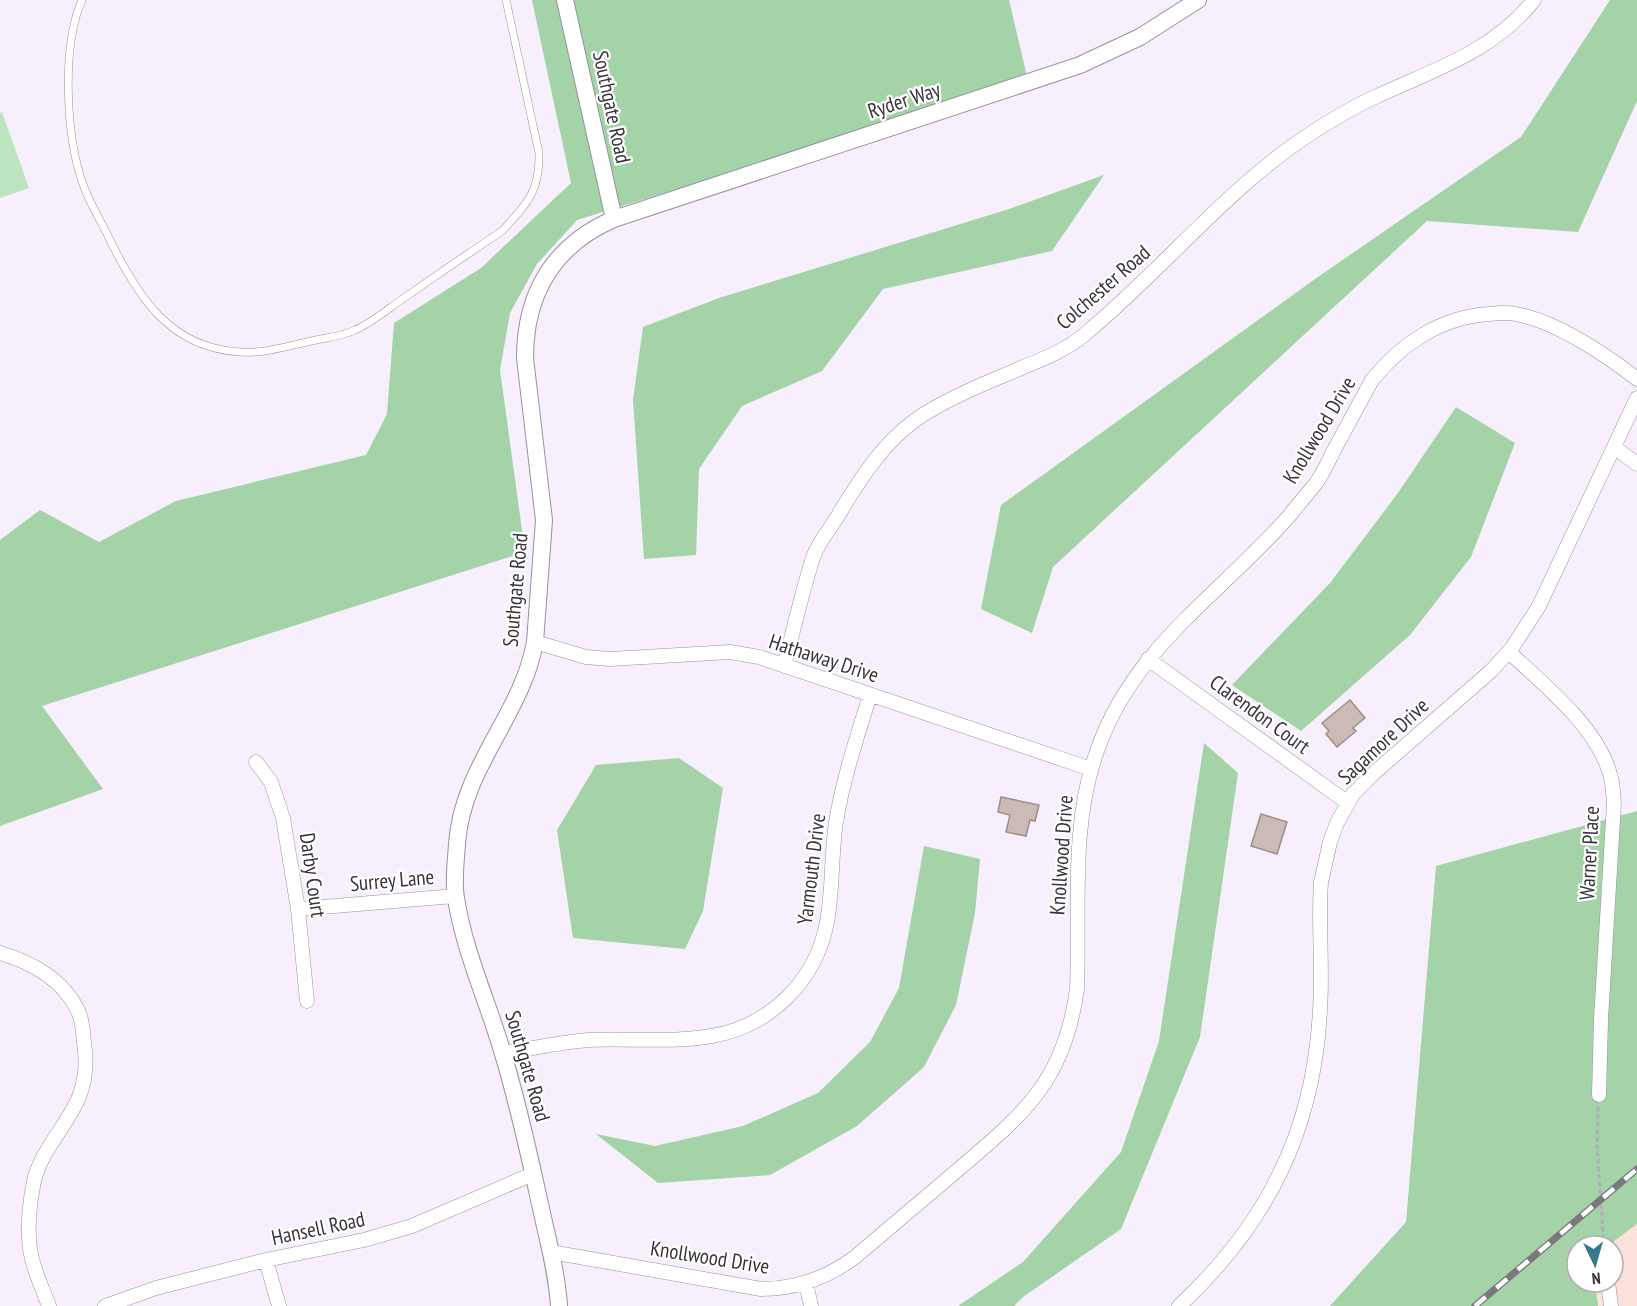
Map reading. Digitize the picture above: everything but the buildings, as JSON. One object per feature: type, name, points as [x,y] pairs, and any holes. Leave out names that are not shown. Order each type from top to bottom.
[{"type":"street","name":"Southgate Road","points":[[559,1306],[551,1252],[503,1053],[463,931],[455,896],[457,840],[465,800],[481,761],[513,705],[535,642],[544,520],[525,358],[527,326],[540,285],[556,261],[576,241],[614,219],[565,0]]},
{"type":"street","name":"Ryder Way","points":[[614,219],[1080,65],[1140,37],[1198,0]]},
{"type":"street","name":"Colchester Road","points":[[784,666],[815,552],[867,469],[897,435],[930,410],[1054,354],[1082,337],[1263,167],[1316,130],[1373,98],[1476,52],[1514,22],[1534,0]]},
{"type":"street","name":"Knollwood Drive","points":[[551,1252],[747,1287],[776,1289],[806,1283],[831,1273],[855,1257],[1002,1132],[1026,1109],[1051,1073],[1069,1032],[1077,989],[1082,814],[1091,769],[1109,721],[1124,692],[1167,636],[1259,549],[1316,483],[1372,380],[1394,355],[1435,328],[1467,317],[1483,314],[1516,314],[1583,342],[1637,379]]},
{"type":"street","name":"Sagamore Drive","points":[[1179,1306],[1226,1257],[1258,1215],[1279,1177],[1296,1138],[1317,1056],[1320,1008],[1321,882],[1330,842],[1348,803],[1353,794],[1374,772],[1491,671],[1509,652],[1539,606],[1637,398]]},
{"type":"street","points":[[1614,447],[1637,464]]},
{"type":"street","name":"Hathaway Drive","points":[[535,642],[586,657],[610,659],[730,652],[759,657],[1091,769]]},
{"type":"street","name":"Warner Place","points":[[1509,652],[1561,700],[1590,733],[1609,771],[1614,803],[1601,1008],[1599,1095]]},
{"type":"street","name":"Clarendon Court","points":[[1148,659],[1348,803]]},
{"type":"street","name":"Yarmouth Drive","points":[[503,1053],[586,1040],[711,1036],[753,1023],[789,997],[807,974],[825,934],[829,912],[836,823],[845,777],[870,695]]},
{"type":"street","name":"Darby Court","points":[[256,762],[271,782],[283,818],[298,909],[307,1001]]},
{"type":"street","name":"Surrey Lane","points":[[298,909],[455,896]]},
{"type":"street","points":[[0,953],[24,960],[61,988],[79,1012],[86,1058],[79,1097],[44,1158],[35,1178],[30,1204],[29,1235],[32,1258],[49,1306]]},
{"type":"street","name":"Hansell Road","points":[[105,1306],[156,1288],[266,1260],[364,1240],[412,1226],[533,1174]]},
{"type":"street","points":[[266,1260],[279,1306]]},
{"type":"street","points":[[806,1283],[811,1306]]},
{"type":"lane","points":[[82,0],[74,26],[69,109],[74,148],[85,189],[121,263],[139,293],[165,324],[182,336],[218,349],[240,352],[265,351],[354,331],[502,231],[520,211],[540,175],[539,153],[506,0]]},
{"type":"path","points":[[1599,1095],[1597,1146],[1603,1234]]},
{"type":"shaded area","points":[[1637,1224],[1637,1306],[1598,1306],[1596,1294],[1625,1294],[1624,1234]]},
{"type":"green space","points":[[532,0],[1009,0],[1028,81],[577,220],[537,264],[510,313],[500,370],[525,552],[42,706],[103,789],[0,826],[0,540],[40,510],[99,542],[176,501],[366,455],[387,414],[394,323],[481,268],[571,183]]},
{"type":"green space","points":[[1610,0],[1637,0],[1637,101],[1578,232],[1427,221],[1053,567],[1032,633],[981,609],[1001,505],[1315,279],[1521,137]]},
{"type":"green space","points":[[2,112],[29,188],[0,198],[0,113]]},
{"type":"green space","points":[[1104,175],[1052,251],[883,289],[822,371],[742,406],[699,469],[696,555],[644,559],[633,400],[643,327],[719,298],[1006,210]]},
{"type":"green space","points":[[1456,407],[1515,443],[1471,557],[1410,635],[1301,731],[1232,685],[1330,583],[1398,493]]},
{"type":"green space","points":[[1204,743],[1238,773],[1200,1037],[1121,1229],[1023,1297],[1014,1306],[958,1306],[1023,1262],[1121,1152],[1159,1041]]},
{"type":"green space","points":[[679,758],[723,788],[703,911],[685,949],[573,938],[557,830],[596,765]]},
{"type":"green space","points":[[1637,811],[1637,1224],[1624,1234],[1565,1234],[1565,1294],[1596,1294],[1598,1306],[1330,1306],[1406,1222],[1436,866]]},
{"type":"green space","points":[[924,846],[980,859],[975,913],[956,1005],[924,1067],[857,1126],[770,1175],[658,1183],[596,1134],[655,1146],[743,1126],[818,1093],[870,1042],[899,988]]},
{"type":"railway","points":[[1475,1306],[1637,1169]]}]
